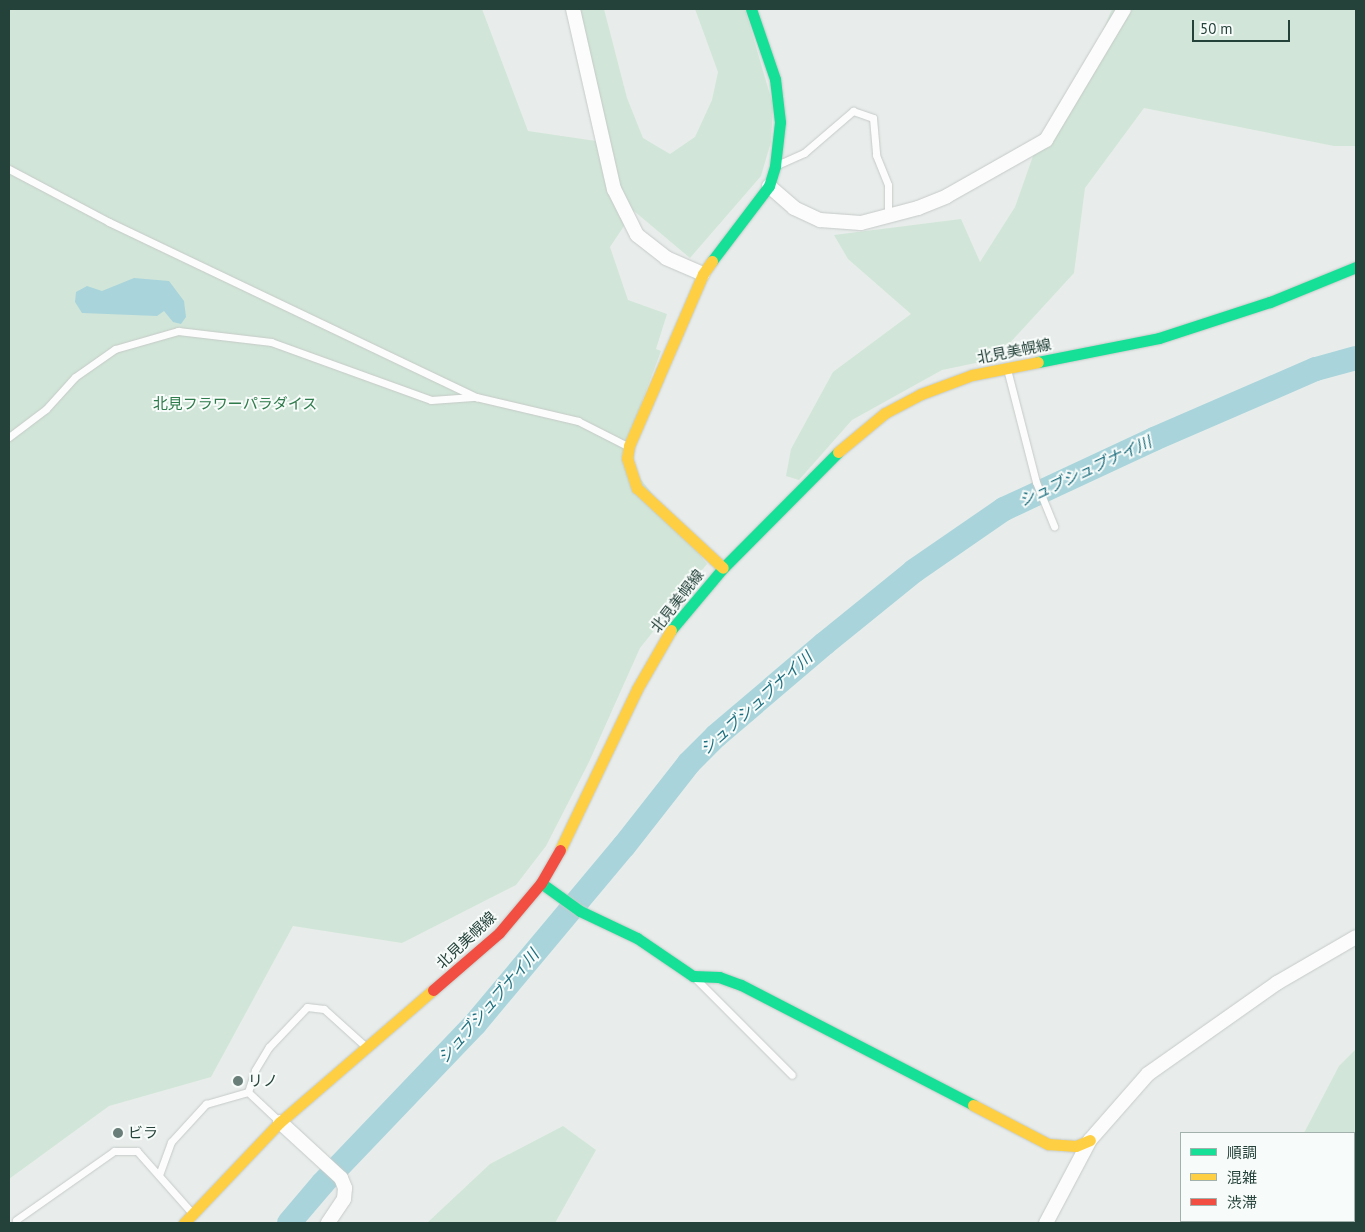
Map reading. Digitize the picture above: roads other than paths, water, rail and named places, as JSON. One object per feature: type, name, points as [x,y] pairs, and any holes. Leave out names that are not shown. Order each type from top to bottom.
[{"type":"main road","points":[[723,568],[637,488],[630,472],[629,446],[704,274],[769,186],[775,166],[780,122],[775,79],[751,9]]},
{"type":"main road","name":"北見美幌線","points":[[184,1223],[280,1122],[499,933],[541,883],[668,632],[723,568],[850,440],[884,413],[921,394],[972,375],[1159,338],[1270,302],[1356,267]]},
{"type":"main road","points":[[541,883],[565,898],[580,911],[637,938],[693,976],[719,977],[741,985],[1048,1144],[1076,1146],[1090,1140]]},
{"type":"street","points":[[573,9],[614,189],[637,235],[666,258],[704,274]]},
{"type":"street","points":[[769,186],[794,208],[820,220],[861,223],[947,196],[1046,140],[1124,9]]},
{"type":"street","points":[[1046,1223],[1090,1140],[1148,1074],[1278,983],[1356,937]]},
{"type":"street","points":[[280,1122],[341,1178],[345,1188],[344,1198],[328,1223]]},
{"type":"lane","points":[[775,166],[804,153],[854,111],[874,118],[876,154],[888,185],[888,216]]},
{"type":"lane","points":[[9,169],[109,222],[476,397],[578,421],[629,446]]},
{"type":"lane","points":[[9,437],[46,409],[75,377],[115,349],[178,331],[271,342],[431,400],[476,397]]},
{"type":"lane","points":[[1007,368],[1036,482],[1054,526]]},
{"type":"lane","points":[[693,976],[710,997],[792,1075]]},
{"type":"lane","points":[[248,1092],[255,1070],[270,1047],[307,1007],[324,1009],[366,1047]]},
{"type":"lane","points":[[248,1092],[280,1122]]},
{"type":"lane","points":[[159,1176],[171,1142],[206,1104],[248,1092]]},
{"type":"lane","points":[[16,1220],[114,1151],[137,1151],[193,1214]]},
{"type":"water","points":[[134,278],[169,281],[184,301],[186,317],[181,324],[173,322],[164,311],[157,316],[82,313],[75,302],[76,292],[87,286],[102,291]]},
{"type":"waterway","name":"シュブシュブナイ川","points":[[289,1223],[323,1183],[475,1024],[624,846],[689,763],[716,736],[824,644],[914,571],[1004,509],[1154,439],[1316,369],[1356,358]]},
{"type":"place","name":"リノ","points":[[238,1081]]},
{"type":"place","name":"ビラ","points":[[118,1133]]},
{"type":"park label","name":"北見フラワーパラダイス","points":[[235,404]]}]
